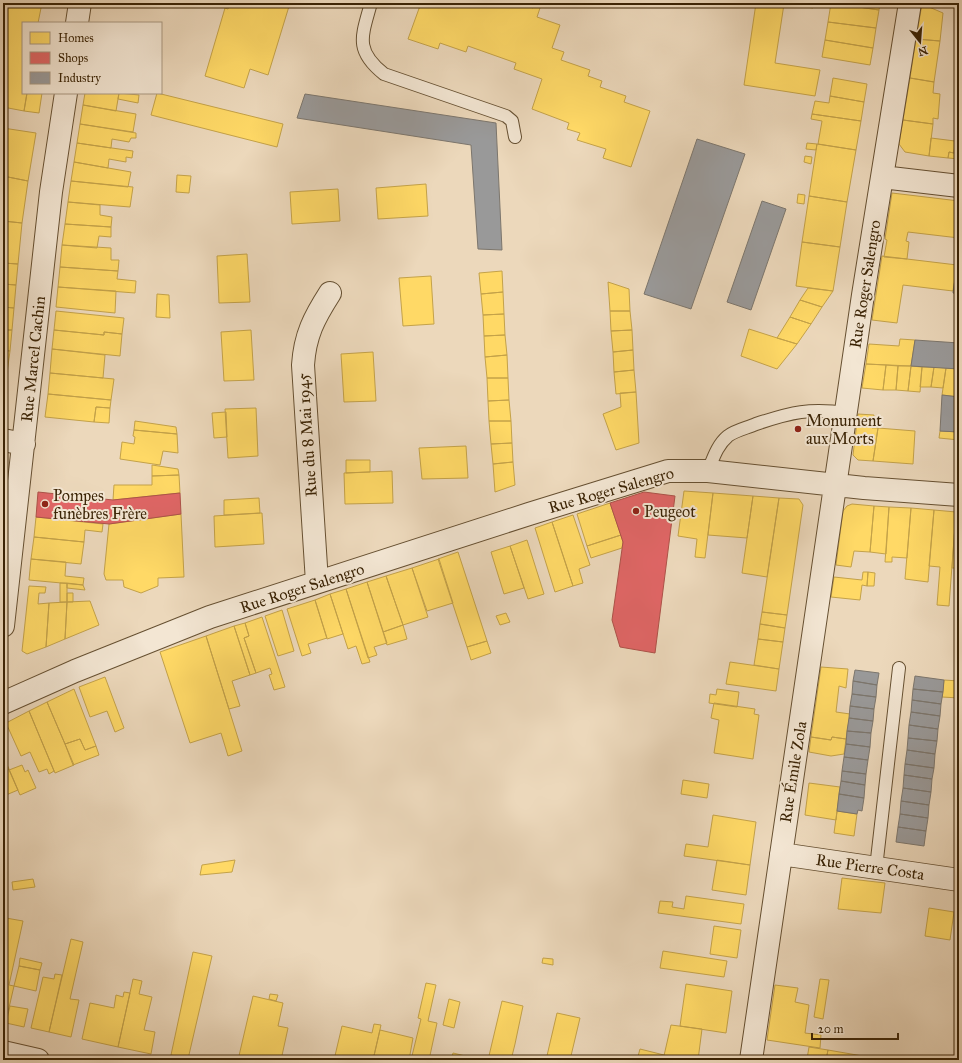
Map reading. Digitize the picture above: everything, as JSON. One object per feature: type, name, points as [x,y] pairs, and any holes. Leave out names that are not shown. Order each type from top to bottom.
[{"type":"street","points":[[77,22],[80,3]]},
{"type":"street","name":"Rue Roger Salengro","points":[[3,704],[69,673],[185,626],[317,582],[651,476],[680,470],[708,471],[836,484],[863,295],[910,3]]},
{"type":"street","name":"Rue Marcel Cachin","points":[[3,626],[13,442],[66,94]]},
{"type":"street","points":[[882,177],[959,186]]},
{"type":"street","name":"Rue du 8 Mai 1945","points":[[317,582],[303,366],[308,332],[330,293]]},
{"type":"street","points":[[836,484],[959,495]]},
{"type":"street","name":"Rue Émile Zola","points":[[751,1060],[836,484]]},
{"type":"street","name":"Rue Pierre Costa","points":[[781,854],[959,880]]},
{"type":"street","points":[[3,1052],[38,1060]]},
{"type":"lane","points":[[371,3],[365,25],[363,48],[376,67],[384,74],[506,116],[512,121],[516,137]]},
{"type":"lane","points":[[708,471],[720,445],[728,436],[738,430],[801,411],[824,410],[847,413]]},
{"type":"lane","points":[[876,868],[899,668]]},
{"type":"building: Homes","points":[[3,3],[42,3],[38,22],[22,22],[22,94],[27,94],[24,111],[3,107]]},
{"type":"building: Homes","points":[[230,3],[290,3],[268,75],[250,69],[244,88],[205,76],[225,8],[228,9]]},
{"type":"building: Homes","points":[[421,3],[518,3],[533,8],[534,3],[541,5],[537,17],[560,25],[552,48],[564,52],[561,60],[590,70],[588,76],[602,81],[600,87],[626,96],[624,102],[650,111],[631,167],[603,158],[606,149],[577,140],[580,133],[567,129],[569,123],[532,109],[542,79],[514,69],[516,63],[468,46],[466,52],[440,43],[438,49],[408,39]]},
{"type":"building: Homes","points":[[756,3],[814,3],[813,8],[784,4],[775,63],[820,70],[815,96],[744,85]]},
{"type":"building: Homes","points":[[831,3],[879,10],[876,28],[828,22]]},
{"type":"building: Homes","points":[[832,3],[880,3],[879,10]]},
{"type":"building: Homes","points":[[922,4],[943,13],[940,41],[916,39]]},
{"type":"building: Homes","points":[[828,22],[876,28],[873,48],[825,40]]},
{"type":"building: Homes","points":[[916,39],[940,41],[934,82],[910,78]]},
{"type":"building: Homes","points":[[825,40],[873,48],[870,65],[822,57]]},
{"type":"building: Homes","points":[[833,78],[867,84],[864,102],[830,96]]},
{"type":"building: Homes","points":[[910,78],[934,82],[933,93],[940,94],[938,119],[933,118],[933,124],[903,120]]},
{"type":"building: Homes","points":[[27,94],[42,94],[39,113],[24,111]]},
{"type":"building: Homes","points":[[85,94],[119,94],[116,111],[83,105]]},
{"type":"building: Homes","points":[[119,94],[139,95],[138,103],[118,99]]},
{"type":"building: Homes","points":[[157,94],[161,94],[283,124],[277,147],[151,115]]},
{"type":"building: Homes","points":[[830,96],[864,102],[861,121],[812,114],[815,101],[829,103]]},
{"type":"building: Homes","points":[[83,105],[136,114],[133,132],[80,124]]},
{"type":"building: Homes","points":[[812,114],[861,121],[856,150],[818,144],[822,121],[811,119]]},
{"type":"building: Homes","points":[[903,120],[933,124],[929,156],[905,152],[899,144]]},
{"type":"building: Homes","points":[[80,124],[136,133],[136,138],[131,138],[129,142],[112,139],[111,148],[77,143]]},
{"type":"building: Homes","points":[[3,128],[36,133],[28,181],[3,176]]},
{"type":"building: Homes","points":[[956,135],[959,136],[959,159],[948,158],[949,152],[954,153]]},
{"type":"building: Homes","points":[[931,138],[955,141],[954,153],[949,152],[948,158],[929,156]]},
{"type":"building: Homes","points":[[77,143],[133,151],[132,158],[126,157],[126,162],[109,159],[108,168],[74,162]]},
{"type":"building: Homes","points":[[807,143],[817,144],[816,150],[806,149]]},
{"type":"building: Homes","points":[[817,144],[856,150],[847,202],[809,196]]},
{"type":"building: Homes","points":[[805,156],[812,157],[811,164],[804,162]]},
{"type":"building: Homes","points":[[74,162],[131,172],[128,187],[71,181]]},
{"type":"building: Homes","points":[[177,175],[191,176],[189,193],[176,192]]},
{"type":"building: Homes","points":[[3,176],[28,181],[22,223],[3,221]]},
{"type":"building: Homes","points":[[71,181],[133,187],[130,207],[68,202]]},
{"type":"building: Homes","points":[[426,184],[428,216],[378,219],[376,188]]},
{"type":"building: Homes","points":[[338,189],[340,221],[292,224],[290,192]]},
{"type":"building: Homes","points":[[892,193],[959,201],[959,238],[908,232],[906,241],[909,242],[907,259],[884,257],[887,240],[885,239]]},
{"type":"building: Homes","points":[[798,194],[805,195],[804,204],[797,203]]},
{"type":"building: Homes","points":[[809,196],[847,202],[840,247],[802,242]]},
{"type":"building: Homes","points":[[68,202],[100,205],[100,215],[112,217],[111,227],[65,224]]},
{"type":"building: Homes","points":[[3,221],[22,223],[18,264],[3,263]]},
{"type":"building: Homes","points":[[65,224],[111,227],[111,237],[99,236],[97,248],[62,245]]},
{"type":"building: Homes","points":[[802,242],[840,247],[833,291],[796,286]]},
{"type":"building: Homes","points":[[62,245],[111,248],[111,260],[119,260],[118,271],[60,267]]},
{"type":"building: Homes","points":[[247,254],[250,302],[219,303],[217,256]]},
{"type":"building: Homes","points":[[882,256],[957,265],[953,291],[903,285],[897,323],[872,320]]},
{"type":"building: Homes","points":[[3,263],[18,264],[16,285],[3,284]]},
{"type":"building: Homes","points":[[60,267],[118,271],[117,279],[136,281],[135,293],[58,287]]},
{"type":"building: Homes","points":[[502,271],[503,292],[481,294],[479,273]]},
{"type":"building: Homes","points":[[431,276],[434,324],[403,326],[399,278]]},
{"type":"building: Homes","points":[[608,282],[629,289],[630,311],[610,311]]},
{"type":"building: Homes","points":[[3,284],[16,285],[14,308],[3,307]]},
{"type":"building: Homes","points":[[58,287],[116,291],[115,313],[56,307]]},
{"type":"building: Homes","points":[[808,288],[833,291],[822,307],[800,300]]},
{"type":"building: Homes","points":[[503,292],[504,314],[483,315],[481,294]]},
{"type":"building: Homes","points":[[157,294],[169,295],[170,318],[156,317]]},
{"type":"building: Homes","points":[[800,300],[822,307],[811,324],[790,317]]},
{"type":"building: Homes","points":[[3,307],[14,308],[12,330],[3,330]]},
{"type":"building: Homes","points":[[56,311],[124,318],[122,334],[104,332],[104,335],[54,330]]},
{"type":"building: Homes","points":[[610,311],[630,311],[632,330],[611,331]]},
{"type":"building: Homes","points":[[504,314],[505,335],[484,336],[483,315]]},
{"type":"building: Homes","points":[[790,317],[811,324],[797,344],[777,338]]},
{"type":"building: Homes","points":[[749,329],[797,344],[777,369],[741,356]]},
{"type":"building: Homes","points":[[3,330],[12,330],[10,351],[3,350]]},
{"type":"building: Homes","points":[[54,330],[104,335],[104,332],[122,334],[120,356],[52,349]]},
{"type":"building: Homes","points":[[251,330],[254,380],[224,381],[221,332]]},
{"type":"building: Homes","points":[[632,330],[633,350],[613,352],[611,331]]},
{"type":"building: Homes","points":[[505,335],[507,355],[485,357],[484,336]]},
{"type":"building: Homes","points":[[900,339],[915,340],[911,366],[866,364],[869,344],[899,346]]},
{"type":"building: Homes","points":[[52,349],[105,355],[103,378],[50,373]]},
{"type":"building: Homes","points":[[3,350],[10,351],[7,373],[3,373]]},
{"type":"building: Homes","points":[[633,350],[634,370],[614,372],[613,352]]},
{"type":"building: Homes","points":[[373,352],[376,401],[344,402],[341,354]]},
{"type":"building: Homes","points":[[507,355],[508,378],[487,378],[485,357]]},
{"type":"building: Homes","points":[[866,364],[886,365],[883,390],[862,388]]},
{"type":"building: Homes","points":[[886,365],[898,366],[896,390],[883,390]]},
{"type":"building: Homes","points":[[898,366],[911,366],[908,391],[896,390]]},
{"type":"building: Homes","points":[[911,366],[922,367],[920,392],[908,391]]},
{"type":"building: Homes","points":[[922,367],[934,367],[931,387],[920,387]]},
{"type":"building: Homes","points":[[934,367],[946,368],[943,388],[931,387]]},
{"type":"building: Homes","points":[[946,368],[959,369],[959,397],[942,395]]},
{"type":"building: Homes","points":[[634,370],[636,392],[616,394],[614,372]]},
{"type":"building: Homes","points":[[3,373],[7,373],[4,407],[3,407]]},
{"type":"building: Homes","points":[[50,373],[114,379],[111,400],[48,394]]},
{"type":"building: Homes","points":[[487,378],[508,378],[509,400],[488,401]]},
{"type":"building: Homes","points":[[636,392],[639,443],[616,450],[603,414],[621,407],[620,393]]},
{"type":"building: Homes","points":[[48,394],[111,400],[110,408],[96,407],[94,422],[45,417]]},
{"type":"building: Homes","points":[[509,400],[511,421],[489,421],[488,401]]},
{"type":"building: Homes","points":[[96,407],[110,408],[109,423],[94,422]]},
{"type":"building: Homes","points":[[256,408],[258,456],[228,458],[225,409]]},
{"type":"building: Homes","points":[[226,412],[227,437],[214,438],[212,413]]},
{"type":"building: Homes","points":[[858,414],[874,415],[872,428],[878,428],[873,461],[858,460],[853,455]]},
{"type":"building: Homes","points":[[135,421],[176,427],[177,434],[134,430]]},
{"type":"building: Homes","points":[[489,421],[511,421],[512,443],[491,444]]},
{"type":"building: Homes","points":[[878,428],[915,431],[913,464],[873,461]]},
{"type":"building: Homes","points":[[134,430],[177,434],[178,453],[163,451],[160,465],[120,459],[122,442],[134,444]]},
{"type":"building: Homes","points":[[940,431],[959,432],[959,440],[939,438]]},
{"type":"building: Homes","points":[[512,443],[513,462],[493,464],[491,444]]},
{"type":"building: Homes","points":[[466,446],[468,478],[422,479],[419,448]]},
{"type":"building: Homes","points":[[346,460],[370,460],[370,472],[346,473]]},
{"type":"building: Homes","points":[[513,462],[515,485],[495,492],[493,464]]},
{"type":"building: Homes","points":[[152,465],[178,469],[179,475],[152,476]]},
{"type":"building: Homes","points":[[392,471],[393,503],[345,504],[344,473]]},
{"type":"building: Homes","points":[[179,475],[180,493],[113,500],[114,485],[152,485],[152,476]]},
{"type":"building: Homes","points":[[684,491],[713,493],[705,558],[695,557],[697,539],[678,536]]},
{"type":"building: Homes","points":[[713,493],[753,496],[747,538],[708,535]]},
{"type":"building: Homes","points":[[753,496],[779,498],[767,577],[742,573]]},
{"type":"building: Homes","points":[[259,498],[260,513],[224,515],[224,500]]},
{"type":"building: Homes","points":[[779,498],[799,499],[803,505],[787,615],[762,612]]},
{"type":"building: Homes","points":[[610,503],[621,535],[587,546],[577,514]]},
{"type":"building: Homes","points":[[852,504],[874,506],[870,552],[854,551],[851,567],[836,565],[843,511],[847,506]]},
{"type":"building: Homes","points":[[874,506],[889,507],[886,554],[870,552]]},
{"type":"building: Homes","points":[[889,507],[911,508],[907,558],[892,557],[892,562],[885,562]]},
{"type":"building: Homes","points":[[911,508],[934,510],[928,582],[905,579]]},
{"type":"building: Homes","points":[[934,510],[956,512],[949,606],[937,605],[940,567],[929,566]]},
{"type":"building: Homes","points":[[956,512],[959,512],[959,563],[958,568],[952,568]]},
{"type":"building: Homes","points":[[262,513],[264,544],[215,547],[214,516]]},
{"type":"building: Homes","points":[[181,514],[184,577],[158,578],[158,586],[141,593],[124,587],[123,580],[106,580],[104,574],[109,524]]},
{"type":"building: Homes","points":[[573,515],[590,565],[579,569],[583,583],[573,586],[552,522]]},
{"type":"building: Homes","points":[[36,517],[103,524],[102,532],[85,530],[84,542],[34,537]]},
{"type":"building: Homes","points":[[552,522],[573,586],[555,592],[535,528]]},
{"type":"building: Homes","points":[[621,535],[623,542],[622,548],[591,558],[587,546]]},
{"type":"building: Homes","points":[[34,537],[84,542],[81,564],[31,559]]},
{"type":"building: Homes","points":[[527,540],[544,594],[528,599],[510,546]]},
{"type":"building: Homes","points":[[510,546],[524,588],[504,594],[491,552]]},
{"type":"building: Homes","points":[[458,552],[487,641],[467,647],[438,559]]},
{"type":"building: Homes","points":[[31,559],[66,562],[65,576],[84,578],[83,585],[29,580]]},
{"type":"building: Homes","points":[[439,559],[453,603],[427,611],[412,568]]},
{"type":"building: Homes","points":[[412,568],[428,617],[403,625],[386,576]]},
{"type":"building: Homes","points":[[863,572],[868,572],[867,586],[862,585],[860,600],[831,597],[834,577],[862,580]]},
{"type":"building: Homes","points":[[868,572],[875,573],[874,586],[867,586]]},
{"type":"building: Homes","points":[[386,576],[403,625],[383,632],[367,582]]},
{"type":"building: Homes","points":[[367,582],[387,643],[374,647],[377,655],[368,658],[346,589]]},
{"type":"building: Homes","points":[[60,583],[67,583],[67,602],[60,602]]},
{"type":"building: Homes","points":[[67,583],[83,585],[85,590],[67,588]]},
{"type":"building: Homes","points":[[29,586],[46,587],[45,593],[39,593],[38,604],[49,603],[46,647],[27,654],[22,651]]},
{"type":"building: Homes","points":[[346,589],[370,662],[362,664],[356,646],[348,649],[330,594]]},
{"type":"building: Homes","points":[[67,593],[73,593],[73,602],[67,602]]},
{"type":"building: Homes","points":[[330,594],[343,634],[327,639],[315,600]]},
{"type":"building: Homes","points":[[315,600],[327,638],[308,644],[311,653],[302,656],[287,609]]},
{"type":"building: Homes","points":[[90,601],[99,625],[65,639],[67,602]]},
{"type":"building: Homes","points":[[67,602],[65,639],[46,647],[49,603]]},
{"type":"building: Homes","points":[[282,610],[294,651],[278,656],[265,616]]},
{"type":"building: Homes","points":[[762,612],[787,615],[785,628],[760,624]]},
{"type":"building: Homes","points":[[506,613],[510,622],[500,625],[496,616]]},
{"type":"building: Homes","points":[[262,617],[285,687],[274,690],[269,675],[272,674],[270,668],[256,673],[244,638],[249,636],[245,623]]},
{"type":"building: Homes","points":[[245,623],[249,636],[244,638],[256,673],[250,675],[234,626]]},
{"type":"building: Homes","points":[[760,624],[785,628],[783,642],[758,639]]},
{"type":"building: Homes","points":[[403,625],[407,639],[387,645],[383,632]]},
{"type":"building: Homes","points":[[234,626],[250,675],[232,681],[240,706],[229,709],[206,636]]},
{"type":"building: Homes","points":[[206,636],[242,751],[228,756],[221,733],[190,743],[160,652]]},
{"type":"building: Homes","points":[[758,639],[783,642],[779,669],[754,665]]},
{"type":"building: Homes","points":[[487,641],[491,653],[471,660],[467,647]]},
{"type":"building: Homes","points":[[730,662],[779,669],[776,691],[726,684]]},
{"type":"building: Homes","points":[[821,667],[848,669],[846,688],[839,686],[836,712],[850,714],[846,739],[832,737],[831,740],[811,737]]},
{"type":"building: Homes","points":[[105,677],[124,728],[115,732],[107,711],[90,717],[79,687]]},
{"type":"building: Homes","points":[[944,680],[959,681],[959,698],[942,697]]},
{"type":"building: Homes","points":[[74,689],[96,746],[85,750],[80,739],[65,744],[47,702]]},
{"type":"building: Homes","points":[[717,689],[739,692],[737,707],[709,703],[710,694],[716,695]]},
{"type":"building: Homes","points":[[47,702],[74,765],[55,773],[29,711]]},
{"type":"building: Homes","points":[[714,703],[755,709],[754,714],[759,715],[753,759],[714,753],[719,720],[711,718]]},
{"type":"building: Homes","points":[[29,711],[54,771],[49,774],[47,769],[39,772],[30,752],[21,756],[6,723]]},
{"type":"building: Homes","points":[[811,737],[831,740],[832,737],[846,739],[844,754],[831,756],[809,752]]},
{"type":"building: Homes","points":[[80,739],[85,750],[96,746],[99,755],[73,765],[65,744]]},
{"type":"building: Homes","points":[[3,758],[9,769],[3,772]]},
{"type":"building: Homes","points":[[22,765],[25,772],[28,770],[36,788],[20,795],[9,770]]},
{"type":"building: Homes","points":[[9,769],[18,790],[6,795],[3,789],[3,772]]},
{"type":"building: Homes","points":[[683,780],[709,784],[707,798],[681,794]]},
{"type":"building: Homes","points":[[809,783],[840,787],[836,820],[805,815]]},
{"type":"building: Homes","points":[[837,811],[857,814],[854,836],[834,833]]},
{"type":"building: Homes","points":[[713,815],[756,822],[750,865],[684,856],[686,844],[708,847]]},
{"type":"building: Homes","points":[[235,860],[232,872],[200,875],[202,865]]},
{"type":"building: Homes","points":[[717,860],[750,865],[746,895],[712,890]]},
{"type":"building: Homes","points":[[842,878],[885,883],[881,913],[838,909]]},
{"type":"building: Homes","points":[[33,879],[35,887],[13,890],[12,882]]},
{"type":"building: Homes","points":[[686,896],[744,904],[741,924],[658,913],[660,901],[673,902],[672,907],[684,909]]},
{"type":"building: Homes","points":[[929,908],[954,912],[950,940],[925,936]]},
{"type":"building: Homes","points":[[6,918],[23,921],[9,985],[14,986],[8,1012],[3,1010],[3,930]]},
{"type":"building: Homes","points":[[714,926],[741,930],[737,958],[710,954]]},
{"type":"building: Homes","points":[[959,935],[959,952],[956,952]]},
{"type":"building: Homes","points":[[71,939],[83,942],[70,999],[79,1000],[71,1037],[49,1032]]},
{"type":"building: Homes","points":[[663,951],[727,961],[724,977],[660,968]]},
{"type":"building: Homes","points":[[193,952],[212,956],[188,1059],[171,1055]]},
{"type":"building: Homes","points":[[20,958],[42,963],[40,970],[19,966]]},
{"type":"building: Homes","points":[[543,958],[553,959],[553,965],[542,963]]},
{"type":"building: Homes","points":[[19,966],[40,970],[36,991],[14,986]]},
{"type":"building: Homes","points":[[55,974],[62,975],[49,1032],[31,1028],[43,977],[54,979]]},
{"type":"building: Homes","points":[[133,979],[142,981],[139,994],[152,997],[144,1030],[155,1032],[151,1054],[118,1047]]},
{"type":"building: Homes","points":[[820,979],[829,980],[823,1019],[814,1017]]},
{"type":"building: Homes","points":[[426,983],[436,985],[428,1021],[437,1023],[429,1060],[411,1060],[421,1019],[418,1018]]},
{"type":"building: Homes","points":[[686,984],[732,991],[726,1033],[680,1026]]},
{"type":"building: Homes","points":[[775,985],[798,988],[795,1002],[809,1005],[805,1033],[821,1035],[820,1048],[767,1040]]},
{"type":"building: Homes","points":[[124,992],[130,993],[118,1047],[82,1039],[90,1003],[114,1008],[116,995],[123,997]]},
{"type":"building: Homes","points":[[270,994],[278,995],[276,1001],[269,999]]},
{"type":"building: Homes","points":[[253,996],[283,1003],[278,1026],[288,1028],[281,1060],[238,1060]]},
{"type":"building: Homes","points":[[449,999],[460,1002],[454,1028],[443,1025]]},
{"type":"building: Homes","points":[[502,1001],[523,1006],[515,1044],[511,1060],[488,1060]]},
{"type":"building: Homes","points":[[10,1006],[28,1009],[24,1027],[6,1023]]},
{"type":"building: Homes","points":[[557,1013],[580,1018],[570,1060],[546,1060]]},
{"type":"building: Homes","points":[[374,1024],[381,1025],[373,1060],[334,1060],[342,1026],[372,1033]]},
{"type":"building: Homes","points":[[671,1025],[702,1029],[698,1060],[663,1060]]},
{"type":"building: Homes","points":[[380,1030],[413,1038],[409,1060],[373,1060]]},
{"type":"building: Homes","points":[[809,1047],[828,1050],[826,1060],[807,1059]]},
{"type":"building: Homes","points":[[640,1049],[664,1055],[663,1060],[637,1060]]},
{"type":"building: Homes","points":[[828,1050],[880,1059],[880,1060],[826,1060]]},
{"type":"building: Homes","points":[[453,1053],[482,1060],[451,1060]]},
{"type":"building: Homes","points":[[571,1056],[588,1060],[570,1060]]},
{"type":"building: Shops","points":[[38,492],[113,500],[180,493],[181,514],[109,524],[36,517]]},
{"type":"building: Shops","points":[[644,492],[675,496],[655,653],[620,647],[612,620],[623,542],[610,503]]},
{"type":"building: Industry","points":[[305,94],[496,123],[502,250],[478,249],[471,145],[297,118]]},
{"type":"building: Industry","points":[[697,139],[745,154],[691,309],[644,294]]},
{"type":"building: Industry","points":[[762,201],[786,209],[751,310],[727,302]]},
{"type":"building: Industry","points":[[957,265],[959,265],[959,294],[953,293]]},
{"type":"building: Industry","points":[[915,340],[959,343],[959,369],[911,366]]},
{"type":"building: Industry","points":[[942,395],[959,397],[959,432],[940,431]]},
{"type":"building: Industry","points":[[855,670],[879,673],[877,685],[853,681]]},
{"type":"building: Industry","points":[[915,676],[944,680],[943,692],[913,689]]},
{"type":"building: Industry","points":[[853,681],[877,685],[876,697],[852,694]]},
{"type":"building: Industry","points":[[913,689],[943,692],[941,704],[912,700]]},
{"type":"building: Industry","points":[[852,694],[876,697],[874,709],[850,706]]},
{"type":"building: Industry","points":[[912,700],[941,704],[940,716],[911,712]]},
{"type":"building: Industry","points":[[850,706],[874,709],[873,721],[849,718]]},
{"type":"building: Industry","points":[[911,712],[940,716],[938,729],[909,725]]},
{"type":"building: Industry","points":[[849,718],[873,721],[871,733],[847,731]]},
{"type":"building: Industry","points":[[909,725],[938,729],[937,741],[908,738]]},
{"type":"building: Industry","points":[[847,731],[871,733],[870,747],[846,744]]},
{"type":"building: Industry","points":[[908,738],[937,741],[935,754],[907,750]]},
{"type":"building: Industry","points":[[846,744],[870,747],[868,760],[844,757]]},
{"type":"building: Industry","points":[[907,750],[935,754],[934,768],[905,764]]},
{"type":"building: Industry","points":[[844,757],[868,760],[866,774],[842,771]]},
{"type":"building: Industry","points":[[905,764],[934,768],[932,779],[904,775]]},
{"type":"building: Industry","points":[[842,771],[866,774],[865,785],[841,781]]},
{"type":"building: Industry","points":[[904,775],[932,779],[931,792],[903,788]]},
{"type":"building: Industry","points":[[841,781],[865,785],[864,798],[839,794]]},
{"type":"building: Industry","points":[[903,788],[931,792],[929,805],[901,801]]},
{"type":"building: Industry","points":[[839,794],[864,798],[862,811],[858,810],[857,814],[837,811]]},
{"type":"building: Industry","points":[[901,801],[929,805],[928,818],[900,814]]},
{"type":"building: Industry","points":[[900,814],[928,818],[926,831],[898,827]]},
{"type":"building: Industry","points":[[898,827],[926,831],[924,846],[896,842]]},
{"type":"place","name":"Monument aux Morts","points":[[798,429]]},
{"type":"place","name":"Pompes funèbres Frère","points":[[45,504]]},
{"type":"place","name":"Peugeot","points":[[636,511]]}]
